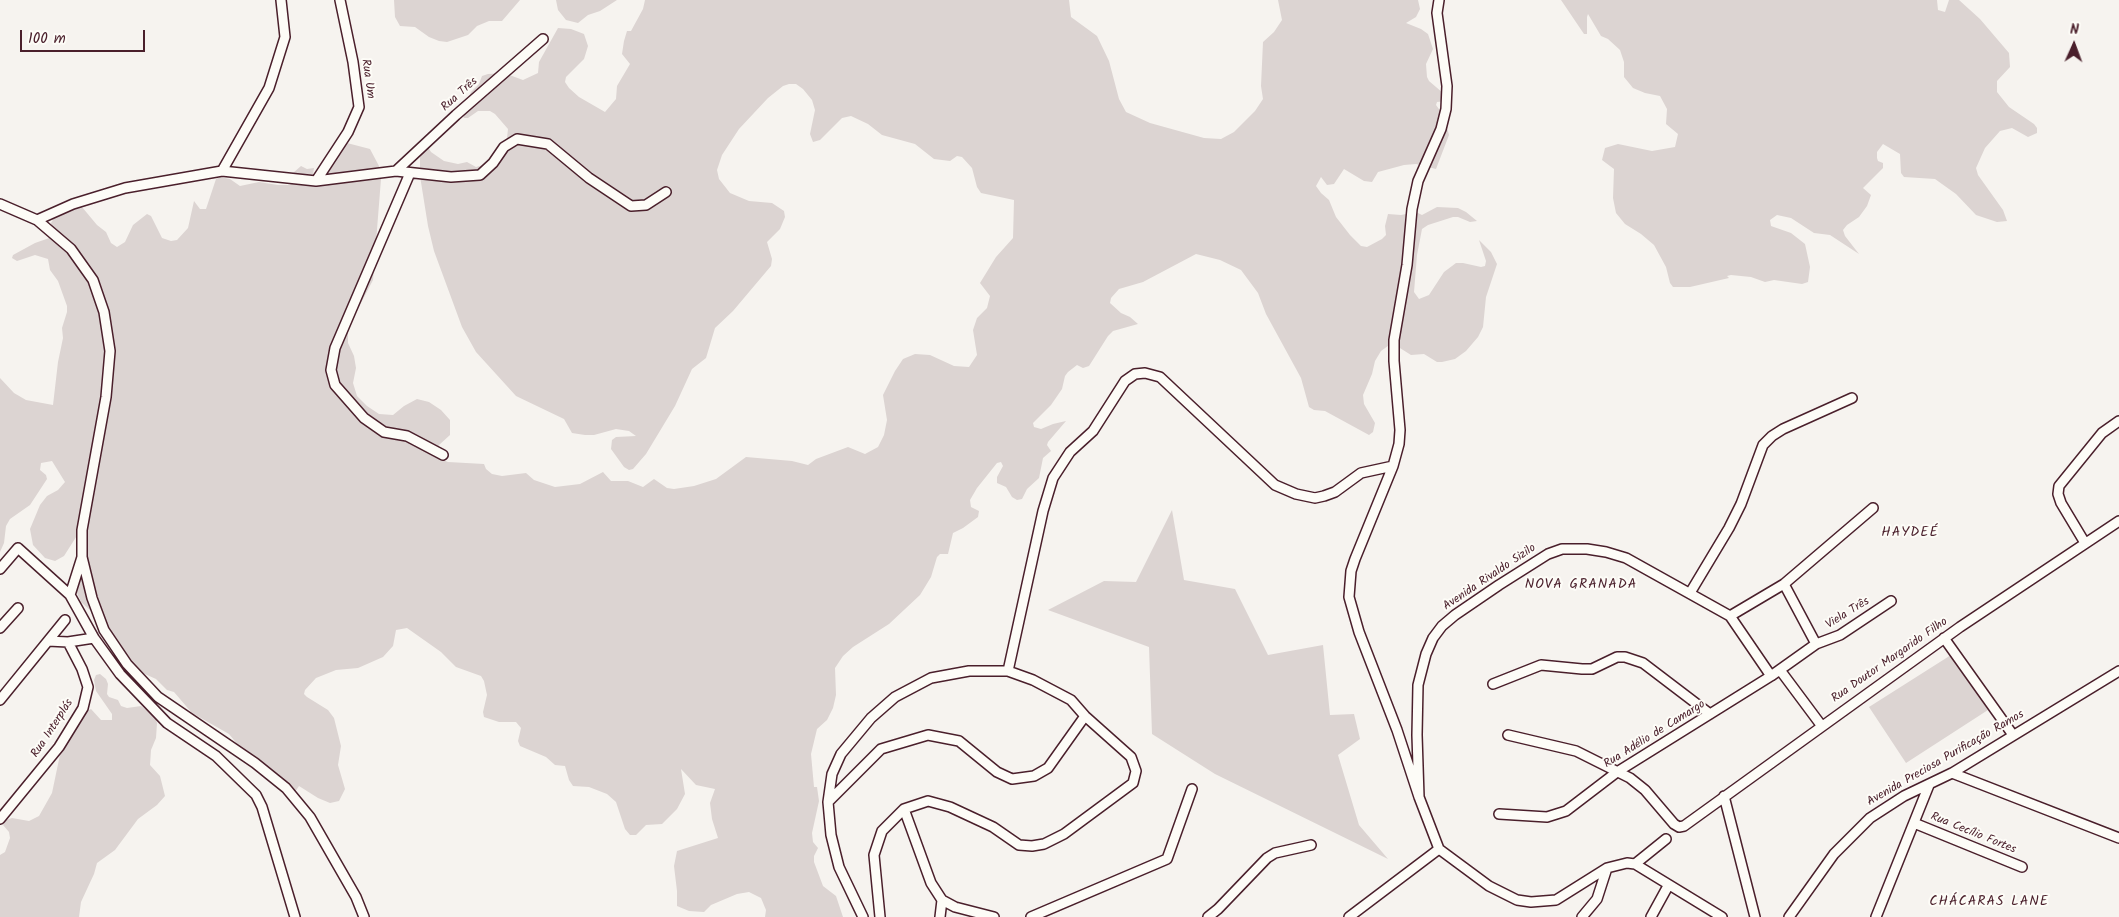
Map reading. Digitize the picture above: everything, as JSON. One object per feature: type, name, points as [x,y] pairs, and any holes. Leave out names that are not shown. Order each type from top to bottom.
[{"type":"street","points":[[222,171],[269,88],[284,37],[282,0]]},
{"type":"street","name":"Rua Um","points":[[316,181],[348,132],[359,107],[353,62],[340,0]]},
{"type":"street","points":[[1438,0],[1437,13],[1447,86],[1446,110],[1441,129],[1418,181],[1412,208],[1407,265],[1394,340],[1400,430],[1392,466],[1351,571],[1349,597],[1359,632],[1397,730],[1419,797],[1439,848],[1489,886],[1517,900],[1531,902],[1556,900],[1608,868],[1621,864],[1635,864],[1720,917]]},
{"type":"street","name":"Rua Três","points":[[396,171],[456,115],[543,39]]},
{"type":"street","points":[[37,220],[73,204],[126,188],[222,171],[316,181],[396,171],[451,177],[480,175],[493,163],[504,147],[517,139],[548,144],[589,178],[631,206],[646,205],[666,192]]},
{"type":"street","points":[[410,172],[335,348],[331,370],[335,386],[364,418],[384,432],[407,436],[442,455]]},
{"type":"street","points":[[0,204],[37,220],[71,249],[93,280],[104,312],[110,351],[106,397],[82,530],[82,557],[92,598],[104,630],[127,664],[158,697],[255,763],[286,788],[310,817],[356,897],[364,917]]},
{"type":"street","points":[[1008,671],[1043,511],[1053,478],[1070,452],[1092,431],[1125,381],[1135,374],[1145,372],[1160,377],[1275,485],[1290,492],[1305,496],[1324,496],[1335,492],[1361,473],[1392,466]]},
{"type":"street","points":[[1690,593],[1729,528],[1763,446],[1783,428],[1852,398]]},
{"type":"street","points":[[2085,543],[2061,503],[2058,494],[2059,486],[2102,434],[2119,421]]},
{"type":"street","points":[[1730,616],[1784,584],[1873,508]]},
{"type":"street","name":"Rua Doutor Margarido Filho","points":[[1617,772],[1638,783],[1674,824],[1679,827],[1684,826],[1821,725],[1944,638],[2119,521]]},
{"type":"street","points":[[0,569],[18,548],[70,595],[94,638],[120,674],[167,724],[216,756],[256,795],[262,807],[295,917]]},
{"type":"street","name":"Avenida Rivaldo Sizilo","points":[[1419,797],[1416,705],[1426,654],[1434,638],[1442,626],[1455,615],[1527,566],[1548,554],[1562,549],[1587,549],[1626,558],[1730,616],[1771,676]]},
{"type":"street","points":[[70,595],[82,557]]},
{"type":"street","points":[[1784,584],[1816,644]]},
{"type":"street","name":"Viela Três","points":[[1816,644],[1840,635],[1891,601]]},
{"type":"street","points":[[0,628],[18,608]]},
{"type":"street","points":[[0,700],[66,620]]},
{"type":"street","points":[[48,641],[68,642],[94,638]]},
{"type":"street","points":[[1944,638],[2013,735]]},
{"type":"street","name":"Rua Interplás","points":[[0,819],[20,797],[59,747],[83,708],[88,687],[82,669],[68,642]]},
{"type":"street","name":"Rua Adélio de Camargo","points":[[1499,814],[1537,817],[1556,815],[1577,804],[1617,772],[1771,676],[1816,644]]},
{"type":"street","points":[[1493,684],[1541,665],[1582,670],[1599,666],[1617,657],[1625,657],[1643,663],[1710,714]]},
{"type":"street","points":[[1780,670],[1821,725]]},
{"type":"street","points":[[863,917],[839,867],[831,835],[828,802],[832,774],[841,754],[871,718],[895,697],[931,678],[969,672],[1008,671],[1033,680],[1071,700],[1085,716],[1130,757],[1136,771],[1133,783],[1064,834],[1038,845],[1019,845],[993,827],[950,807],[928,801],[904,809],[882,831],[874,855],[880,917]]},
{"type":"street","name":"Avenida Preciosa Purificação Ramos","points":[[1789,917],[1834,854],[1870,818],[1904,796],[1952,773],[2119,671]]},
{"type":"street","points":[[828,802],[881,749],[928,735],[959,741],[997,772],[1012,779],[1034,776],[1048,768],[1085,716]]},
{"type":"street","points":[[1508,735],[1576,751],[1617,772]]},
{"type":"street","points":[[1952,773],[2119,838]]},
{"type":"street","points":[[1876,917],[1929,785]]},
{"type":"street","points":[[1032,917],[1167,859],[1192,789]]},
{"type":"street","points":[[1724,796],[1755,917]]},
{"type":"street","points":[[904,809],[931,883],[942,900],[955,907],[994,917]]},
{"type":"street","name":"Rua Cecílio Fortes","points":[[1914,824],[2022,867]]},
{"type":"street","points":[[1635,864],[1666,839]]},
{"type":"street","points":[[1208,917],[1267,858],[1275,853],[1311,845]]},
{"type":"street","points":[[1350,917],[1439,848]]},
{"type":"street","points":[[1582,917],[1597,899],[1608,868]]},
{"type":"street","points":[[1651,917],[1668,886]]},
{"type":"street","points":[[940,917],[942,900]]},
{"type":"shaded area","points":[[394,0],[520,0],[502,21],[489,21],[477,26],[468,35],[447,42],[429,37],[415,27],[400,26],[395,17]]},
{"type":"shaded area","points":[[556,0],[617,0],[600,11],[588,15],[578,23],[566,20],[558,10]]},
{"type":"shaded area","points":[[645,0],[1069,0],[1071,17],[1097,36],[1109,61],[1119,99],[1126,112],[1150,123],[1204,138],[1221,139],[1234,132],[1255,111],[1263,99],[1261,86],[1263,42],[1274,32],[1282,20],[1278,0],[1418,0],[1420,9],[1416,17],[1406,23],[1428,34],[1433,49],[1426,64],[1427,77],[1429,81],[1450,99],[1437,102],[1436,105],[1444,116],[1449,135],[1436,169],[1416,164],[1404,165],[1378,172],[1372,182],[1364,181],[1344,169],[1334,184],[1327,185],[1321,177],[1316,186],[1329,200],[1336,217],[1361,246],[1367,247],[1386,235],[1385,226],[1388,214],[1401,215],[1416,212],[1422,215],[1437,207],[1458,208],[1477,221],[1470,222],[1453,217],[1428,225],[1422,229],[1417,255],[1414,292],[1419,299],[1429,295],[1444,272],[1456,263],[1485,266],[1486,261],[1479,240],[1491,252],[1497,264],[1486,297],[1483,327],[1478,337],[1466,351],[1455,359],[1437,362],[1424,354],[1411,355],[1392,343],[1381,351],[1375,361],[1363,395],[1364,404],[1375,423],[1373,432],[1369,435],[1325,411],[1314,410],[1309,407],[1301,378],[1266,314],[1258,293],[1241,270],[1220,260],[1196,254],[1143,282],[1119,289],[1111,298],[1110,303],[1138,324],[1113,331],[1089,366],[1083,368],[1077,365],[1068,372],[1062,389],[1051,405],[1033,423],[1034,427],[1041,429],[1066,421],[1048,442],[1047,445],[1051,451],[1043,458],[1039,478],[1027,489],[1022,499],[1017,500],[1012,497],[1006,487],[997,483],[997,477],[1003,466],[1001,462],[997,463],[970,500],[971,507],[979,511],[978,517],[953,533],[948,554],[940,554],[937,557],[931,577],[920,595],[889,624],[853,647],[843,656],[835,668],[836,695],[833,708],[827,720],[817,729],[811,754],[814,787],[817,787],[819,801],[812,833],[813,842],[818,848],[814,856],[814,862],[823,886],[836,896],[843,917],[765,917],[766,910],[761,898],[749,892],[737,894],[711,905],[704,912],[689,911],[677,906],[674,866],[677,851],[718,838],[712,819],[710,803],[715,789],[696,785],[681,769],[685,794],[677,809],[662,824],[646,825],[636,835],[630,835],[625,829],[616,802],[607,794],[589,787],[573,786],[565,766],[555,765],[546,757],[520,746],[518,741],[521,728],[516,722],[499,722],[484,717],[483,712],[487,695],[481,676],[456,667],[441,652],[407,628],[396,630],[393,646],[383,657],[358,668],[336,670],[316,678],[305,690],[304,694],[307,697],[328,710],[334,718],[341,746],[338,765],[345,789],[339,801],[330,803],[299,786],[295,792],[244,756],[229,734],[192,713],[174,692],[167,690],[156,679],[127,666],[101,620],[81,602],[77,593],[76,581],[81,545],[78,534],[64,556],[55,561],[45,558],[33,545],[30,529],[40,505],[47,496],[58,490],[65,482],[52,461],[41,463],[40,470],[46,475],[47,479],[30,505],[10,519],[6,526],[4,543],[0,552],[0,378],[14,393],[26,400],[53,405],[63,338],[62,328],[67,312],[67,306],[58,281],[50,270],[48,259],[35,255],[17,261],[12,258],[13,255],[35,243],[55,236],[51,223],[57,213],[84,204],[82,207],[97,225],[106,232],[111,243],[117,247],[125,242],[133,225],[147,214],[151,216],[162,238],[171,241],[177,240],[188,228],[194,201],[200,209],[206,209],[216,179],[220,177],[230,179],[240,186],[259,182],[289,185],[293,183],[293,173],[301,166],[307,169],[314,168],[312,181],[324,179],[332,160],[347,143],[370,149],[379,166],[381,179],[373,280],[348,328],[348,343],[354,356],[356,368],[353,383],[357,396],[379,414],[393,415],[417,399],[429,402],[441,410],[450,420],[450,435],[439,445],[436,457],[448,462],[484,464],[486,469],[492,474],[502,476],[526,473],[534,480],[555,487],[580,484],[603,472],[611,481],[628,481],[643,487],[654,479],[667,488],[674,489],[694,486],[716,479],[746,457],[792,461],[808,465],[816,459],[848,447],[865,454],[878,447],[884,435],[887,420],[883,395],[903,359],[915,354],[930,355],[954,366],[969,367],[977,355],[973,330],[977,318],[987,308],[990,296],[980,283],[996,257],[1013,238],[1014,200],[981,193],[977,187],[972,168],[962,157],[957,156],[950,161],[934,159],[915,144],[882,135],[868,124],[851,116],[842,118],[820,140],[813,142],[810,134],[815,110],[812,100],[796,84],[783,86],[768,98],[739,129],[722,155],[717,170],[719,179],[730,193],[749,201],[772,203],[784,211],[785,217],[780,229],[767,242],[772,259],[771,266],[733,311],[715,328],[706,358],[692,369],[675,406],[646,454],[633,469],[629,470],[624,467],[611,449],[612,440],[616,437],[636,436],[629,431],[616,429],[594,435],[572,433],[564,419],[516,396],[476,352],[462,327],[434,251],[428,226],[420,176],[420,140],[425,142],[431,152],[444,161],[458,164],[467,162],[476,167],[486,164],[507,138],[508,129],[490,111],[478,111],[468,118],[464,118],[462,114],[471,92],[479,84],[482,76],[488,74],[504,73],[523,80],[538,73],[539,62],[558,28],[571,29],[584,34],[588,46],[584,59],[566,77],[565,82],[579,97],[605,112],[616,99],[617,86],[630,64],[622,54],[624,41],[627,31],[631,31],[643,9]]},
{"type":"shaded area","points":[[1561,0],[1937,0],[1938,10],[1945,12],[1949,0],[1959,0],[1980,19],[2009,53],[2010,67],[1997,81],[1997,92],[2009,107],[2037,128],[2037,133],[2028,137],[2012,128],[2000,131],[1985,148],[1976,168],[1978,175],[2003,210],[2007,221],[1997,222],[1976,215],[1956,194],[1935,179],[1904,177],[1901,173],[1900,154],[1883,144],[1877,152],[1877,158],[1878,161],[1883,163],[1883,168],[1863,188],[1871,195],[1867,206],[1859,217],[1843,230],[1845,236],[1859,254],[1830,235],[1814,233],[1791,218],[1777,215],[1770,220],[1771,226],[1791,233],[1805,244],[1810,267],[1808,282],[1802,284],[1774,280],[1765,282],[1751,277],[1731,275],[1727,276],[1729,278],[1690,287],[1673,287],[1670,283],[1666,267],[1654,245],[1625,224],[1616,213],[1613,198],[1614,169],[1602,160],[1605,148],[1618,144],[1652,151],[1675,147],[1678,134],[1666,124],[1667,109],[1660,96],[1633,88],[1624,77],[1624,62],[1620,50],[1608,39],[1601,36],[1588,14],[1587,34],[1584,34]]},
{"type":"shaded area","points":[[1172,510],[1184,580],[1235,589],[1268,655],[1323,645],[1330,715],[1354,714],[1360,739],[1338,755],[1359,825],[1388,859],[1215,774],[1152,734],[1149,647],[1048,610],[1104,581],[1136,582]]},
{"type":"shaded area","points":[[1951,655],[1988,710],[1906,763],[1869,707]]},
{"type":"shaded area","points":[[100,674],[106,679],[108,684],[107,694],[109,697],[118,700],[121,706],[127,708],[141,706],[155,717],[157,723],[156,738],[151,750],[150,765],[160,776],[165,796],[157,805],[138,819],[115,850],[97,863],[81,902],[79,917],[0,917],[0,855],[5,852],[10,838],[9,832],[3,825],[6,820],[12,818],[29,821],[39,816],[52,793],[62,745],[85,712],[91,709],[101,720],[112,720],[112,714],[96,691],[94,680],[96,675]]},
{"type":"district","name":"HAYDEÉ","points":[[1910,534]]},
{"type":"district","name":"NOVA GRANADA","points":[[1581,586]]},
{"type":"district","name":"CHÁCARAS LANE","points":[[1989,903]]}]
